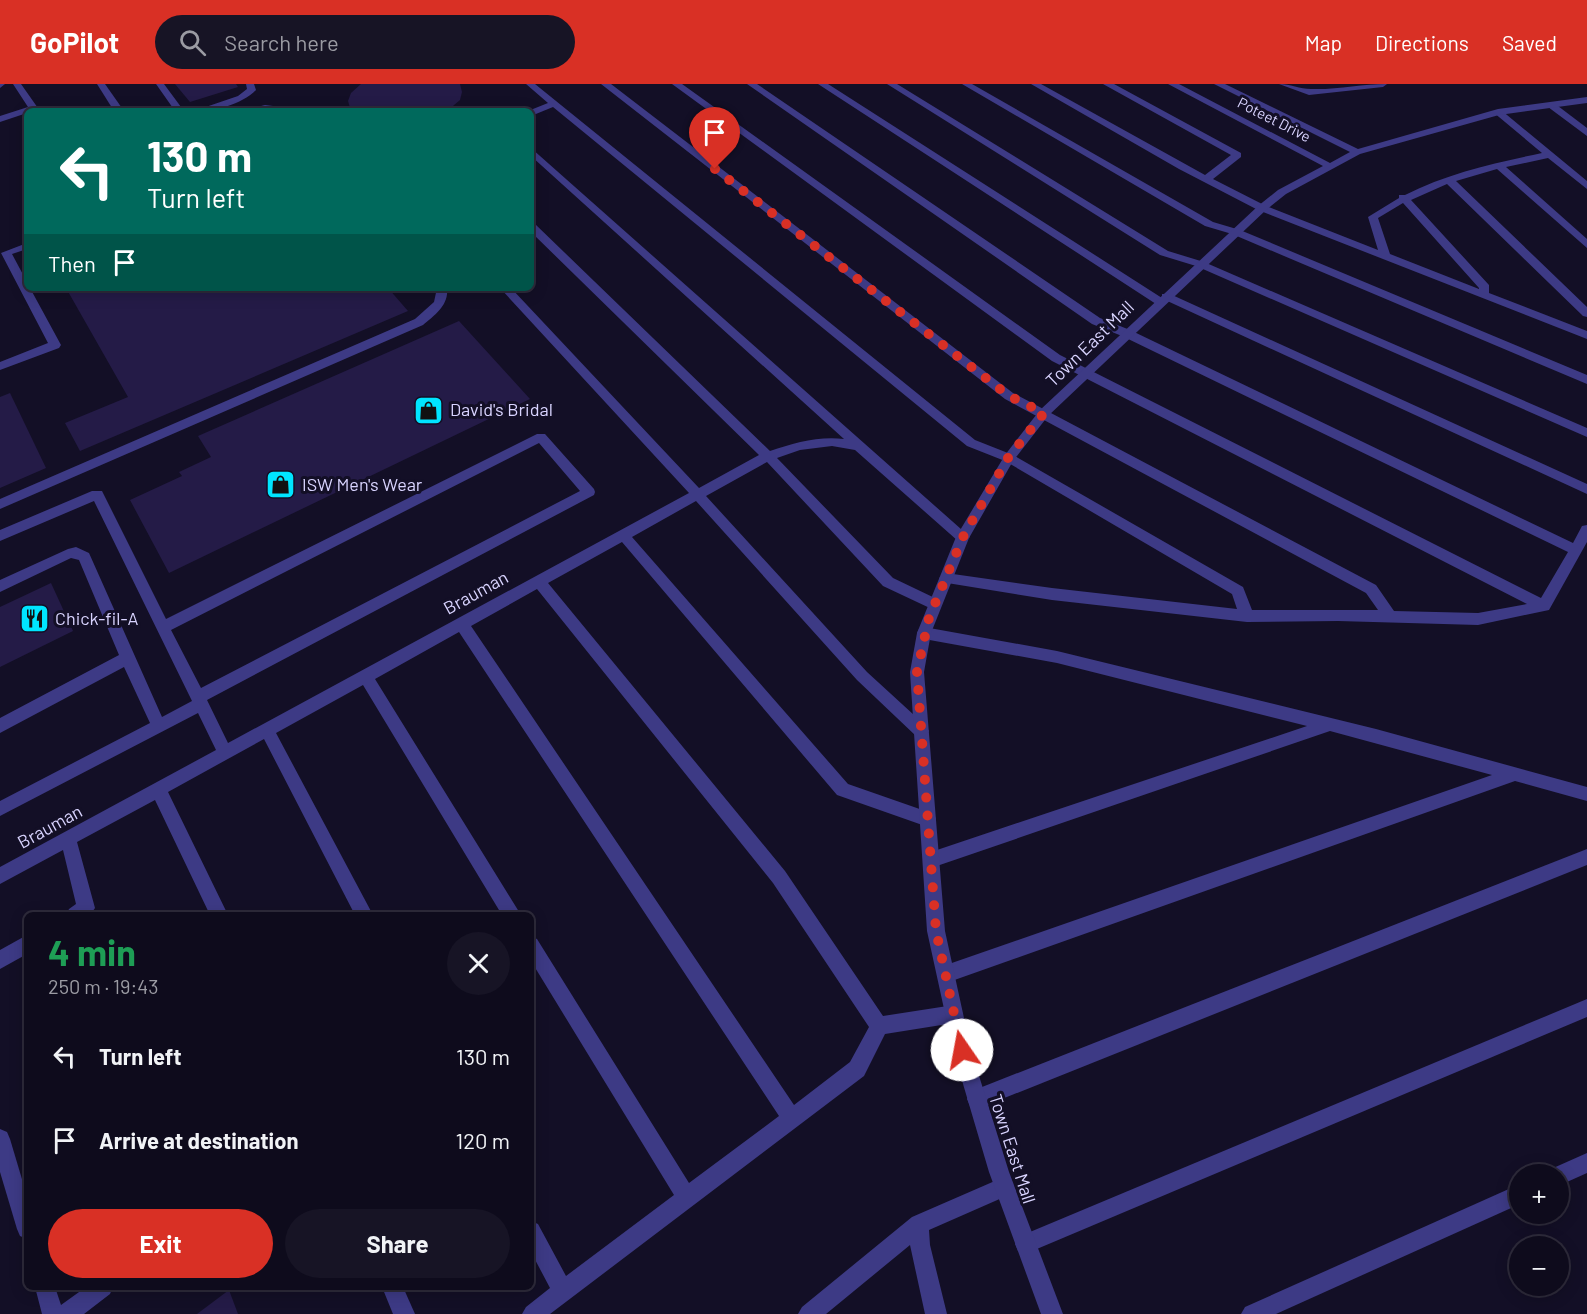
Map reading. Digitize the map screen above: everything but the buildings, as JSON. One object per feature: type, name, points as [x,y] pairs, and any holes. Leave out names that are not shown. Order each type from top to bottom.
[{"type":"street","points":[[17,84],[33,108]]},
{"type":"street","points":[[101,84],[117,108]]},
{"type":"street","points":[[160,84],[177,108]]},
{"type":"street","points":[[209,108],[241,98],[252,90],[250,84]]},
{"type":"street","points":[[530,84],[971,443],[1008,458],[1238,591],[1247,616]]},
{"type":"street","points":[[605,84],[1009,396],[1371,589],[1390,616]]},
{"type":"street","points":[[676,84],[1056,358],[1544,606]]},
{"type":"street","points":[[751,84],[1096,321],[1126,333],[1576,550]]},
{"type":"street","points":[[822,84],[1131,286],[1587,489]]},
{"type":"street","points":[[891,84],[1164,253],[1200,264],[1587,433]]},
{"type":"street","points":[[966,84],[1209,224],[1236,232],[1587,380]]},
{"type":"street","points":[[1035,84],[1262,208],[1587,335]]},
{"type":"street","points":[[1107,84],[1238,155],[1206,179]]},
{"type":"street","name":"Poteet Drive","points":[[1172,84],[1329,166]]},
{"type":"street","name":"Poteet Drive","points":[[1218,84],[1358,152]]},
{"type":"street","points":[[1283,84],[1308,92],[1383,84]]},
{"type":"street","name":"Town East Mall","points":[[1052,1314],[1004,1187],[962,1050],[936,931],[917,672],[924,633],[963,537],[1008,458],[1044,413],[1200,264],[1282,192],[1358,152],[1498,112],[1587,100]]},
{"type":"street","points":[[534,112],[554,104]]},
{"type":"street","points":[[1551,105],[1587,133]]},
{"type":"street","points":[[256,108],[278,108]]},
{"type":"street","points":[[1498,112],[1587,186]]},
{"type":"street","points":[[0,119],[24,113]]},
{"type":"street","points":[[534,154],[859,447],[963,537]]},
{"type":"street","points":[[1386,258],[1373,217],[1403,197],[1448,179],[1498,165],[1549,155]]},
{"type":"street","points":[[1498,165],[1587,245]]},
{"type":"street","points":[[1448,179],[1587,313]]},
{"type":"street","points":[[1403,197],[1485,287],[1483,295]]},
{"type":"street","points":[[534,229],[768,456],[888,582],[934,604]]},
{"type":"street","points":[[24,246],[3,248],[24,287]]},
{"type":"street","points":[[0,366],[55,345],[26,291]]},
{"type":"street","points":[[0,504],[419,322],[439,302],[443,296],[442,291]]},
{"type":"street","points":[[508,291],[862,676],[921,731]]},
{"type":"street","points":[[0,809],[159,726],[200,701],[589,492],[541,437],[163,627]]},
{"type":"street","name":"Brauman","points":[[0,876],[768,456],[800,446],[832,442],[859,447]]},
{"type":"street","points":[[0,536],[97,494],[225,753]]},
{"type":"street","points":[[946,578],[1052,594],[1247,616],[1390,616],[1478,619],[1544,606],[1587,530]]},
{"type":"street","points":[[623,535],[843,790],[928,819]]},
{"type":"street","points":[[0,586],[76,552],[84,557],[159,726]]},
{"type":"street","points":[[538,581],[779,877],[879,1026]]},
{"type":"street","points":[[461,623],[792,1118]]},
{"type":"street","points":[[924,633],[1057,657],[1330,724],[1587,794]]},
{"type":"street","points":[[0,726],[127,658]]},
{"type":"street","points":[[365,676],[510,912]]},
{"type":"street","points":[[931,860],[1330,724]]},
{"type":"street","points":[[267,730],[362,912]]},
{"type":"street","points":[[946,974],[1516,774]]},
{"type":"street","points":[[158,789],[218,912]]},
{"type":"street","points":[[68,839],[83,912]]},
{"type":"street","points":[[977,1099],[1587,857]]},
{"type":"street","points":[[0,960],[24,946]]},
{"type":"street","points":[[534,950],[687,1198]]},
{"type":"street","points":[[1025,1244],[1587,1008]]},
{"type":"street","points":[[879,1026],[954,1014]]},
{"type":"street","points":[[533,1314],[857,1068],[879,1026]]},
{"type":"street","points":[[0,1139],[24,1219]]},
{"type":"street","points":[[1569,1171],[1587,1163]]},
{"type":"street","points":[[809,1314],[919,1224],[1004,1187]]},
{"type":"street","points":[[1252,1314],[1509,1199]]},
{"type":"street","points":[[919,1224],[920,1245],[936,1314]]},
{"type":"street","points":[[534,1237],[563,1292]]},
{"type":"street","points":[[46,1290],[53,1314]]},
{"type":"street","points":[[67,1314],[100,1290]]},
{"type":"street","points":[[393,1290],[404,1314]]},
{"type":"place","name":"David's Bridal","points":[[429,410]]},
{"type":"place","name":"ISW Men's Wear","points":[[281,485]]},
{"type":"place","name":"Chick-fil-A","points":[[34,619]]},
{"type":"route","points":[[715,169],[1009,396],[1044,413],[1008,458],[963,537],[929,618],[917,672],[936,931],[962,1050]]}]
